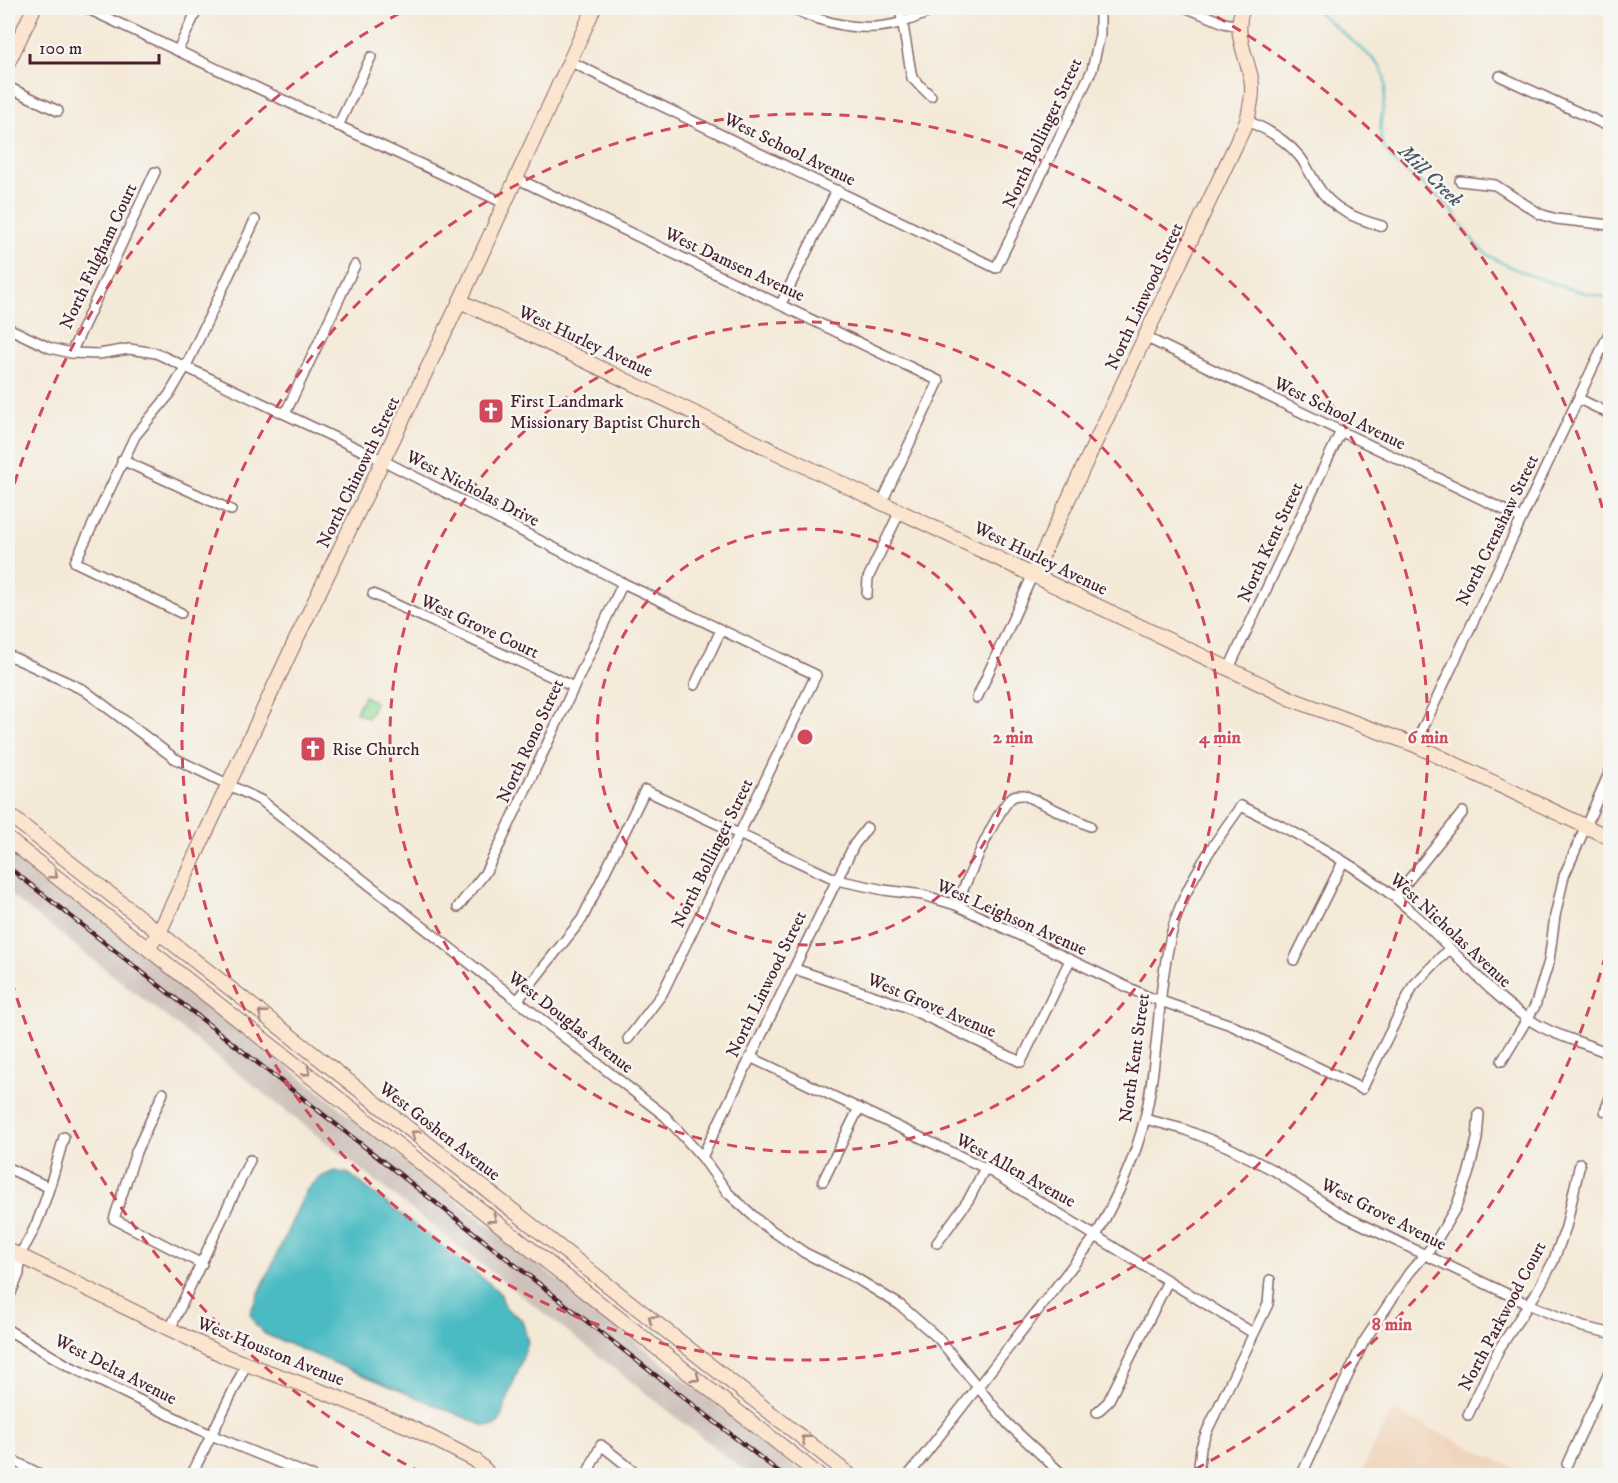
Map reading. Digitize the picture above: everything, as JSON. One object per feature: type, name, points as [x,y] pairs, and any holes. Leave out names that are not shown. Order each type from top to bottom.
[{"type":"street","points":[[8,63],[34,8]]},
{"type":"street","points":[[86,8],[100,10],[178,51],[504,203]]},
{"type":"street","points":[[178,51],[198,8]]},
{"type":"street","name":"North Chinowth Street","points":[[148,948],[159,933],[460,301],[594,8]]},
{"type":"street","points":[[790,8],[840,26],[860,28],[902,22],[943,8]]},
{"type":"street","points":[[900,8],[912,78],[931,96]]},
{"type":"street","name":"North Bollinger Street","points":[[996,268],[1092,70],[1099,43],[1100,8]]},
{"type":"street","points":[[1187,8],[1239,26],[1243,8]]},
{"type":"street","name":"North Linwood Street","points":[[1033,574],[1247,121],[1252,94],[1251,79],[1240,40],[1239,26]]},
{"type":"street","points":[[338,126],[371,57]]},
{"type":"street","name":"West School Avenue","points":[[569,61],[996,268]]},
{"type":"street","points":[[1500,76],[1611,127]]},
{"type":"street","points":[[8,87],[58,111]]},
{"type":"street","points":[[1247,121],[1287,143],[1300,157],[1317,186],[1339,209],[1353,218],[1382,226]]},
{"type":"street","name":"North Fulgham Court","points":[[71,354],[155,172]]},
{"type":"street","name":"West Damsen Avenue","points":[[516,178],[939,381],[882,502]]},
{"type":"street","points":[[1460,181],[1495,185],[1523,205],[1548,217],[1611,225]]},
{"type":"street","points":[[781,304],[837,190]]},
{"type":"street","points":[[181,613],[75,562],[135,436],[169,395],[186,366],[255,220]]},
{"type":"street","points":[[285,414],[355,265]]},
{"type":"street","name":"West Hurley Avenue","points":[[460,301],[1229,668],[1330,715],[1415,745],[1611,838]]},
{"type":"street","name":"West Nicholas Drive","points":[[8,328],[50,348],[71,354],[99,354],[129,348],[156,353],[384,461],[622,583],[816,675]]},
{"type":"street","name":"North Crenshaw Street","points":[[1415,745],[1611,331]]},
{"type":"street","name":"West School Avenue","points":[[1145,337],[1521,518]]},
{"type":"street","points":[[1579,399],[1611,414]]},
{"type":"street","name":"North Kent Street","points":[[1229,668],[1341,431]]},
{"type":"street","points":[[122,460],[231,510]]},
{"type":"street","points":[[867,594],[868,578],[900,511]]},
{"type":"street","points":[[976,698],[1033,574]]},
{"type":"street","name":"North Rono Street","points":[[458,907],[485,873],[622,583]]},
{"type":"street","name":"West Grove Court","points":[[373,594],[573,687]]},
{"type":"street","points":[[695,685],[721,630]]},
{"type":"street","name":"West Douglas Avenue","points":[[8,655],[84,690],[174,758],[262,801],[665,1116],[702,1157],[728,1193],[761,1223],[805,1253],[854,1276],[900,1305],[938,1338],[1008,1424],[1064,1476]]},
{"type":"street","name":"North Bollinger Street","points":[[628,1039],[662,994],[816,675]]},
{"type":"street","points":[[1502,1061],[1528,1018],[1545,978],[1561,886],[1585,825],[1611,771]]},
{"type":"street","name":"West Leighson Avenue","points":[[517,1001],[582,919],[645,790],[837,880],[865,887],[923,895],[956,905],[1159,1001],[1231,1025],[1362,1089],[1413,986],[1449,949]]},
{"type":"street","points":[[956,905],[992,828],[1011,798],[1024,795],[1090,826]]},
{"type":"street","name":"North Kent Street","points":[[908,1476],[1096,1236],[1128,1171],[1145,1119],[1159,1001],[1174,923],[1205,859],[1241,806]]},
{"type":"street","name":"West Nicholas Avenue","points":[[1241,806],[1298,834],[1395,897],[1485,985],[1528,1018],[1571,1041],[1611,1054]]},
{"type":"street","points":[[1395,897],[1463,812]]},
{"type":"street","name":"West Goshen Avenue","points":[[8,814],[851,1476]]},
{"type":"street","name":"North Linwood Street","points":[[702,1157],[854,845],[867,828]]},
{"type":"street","name":"West Goshen Avenue","points":[[8,839],[820,1476]]},
{"type":"street","points":[[1294,960],[1344,862]]},
{"type":"street","name":"West Grove Avenue","points":[[795,969],[904,1006],[1020,1062],[1070,960]]},
{"type":"street","name":"West Allen Avenue","points":[[750,1057],[985,1168],[1253,1332]]},
{"type":"street","points":[[163,1094],[136,1152],[114,1219],[202,1264]]},
{"type":"street","points":[[1605,1111],[1611,1098]]},
{"type":"street","points":[[823,1181],[859,1108]]},
{"type":"street","points":[[1301,1476],[1363,1343],[1403,1282],[1446,1225],[1460,1196],[1477,1139],[1479,1114]]},
{"type":"street","name":"West Grove Avenue","points":[[1145,1119],[1184,1129],[1226,1146],[1275,1171],[1342,1215],[1528,1304],[1583,1327],[1611,1333]]},
{"type":"street","points":[[8,1267],[48,1187],[64,1137]]},
{"type":"street","points":[[397,1143],[407,1144],[426,1156],[465,1188],[481,1195],[493,1195]]},
{"type":"street","points":[[170,1329],[250,1160]]},
{"type":"street","name":"North Parkwood Court","points":[[1468,1415],[1499,1349],[1528,1304],[1556,1253],[1566,1227],[1580,1163]]},
{"type":"street","points":[[8,1168],[48,1187]]},
{"type":"street","points":[[938,1243],[969,1199],[985,1168]]},
{"type":"street","points":[[8,1300],[19,1275],[14,1253]]},
{"type":"street","name":"West Houston Avenue","points":[[14,1253],[246,1365],[384,1416],[475,1460],[487,1474]]},
{"type":"street","points":[[1198,1476],[1201,1447],[1268,1304],[1270,1280]]},
{"type":"street","points":[[1097,1412],[1108,1402],[1168,1281]]},
{"type":"street","name":"West Delta Avenue","points":[[8,1330],[67,1365],[211,1435],[312,1476]]},
{"type":"street","points":[[191,1476],[246,1365]]},
{"type":"street","points":[[1567,1464],[1611,1371]]},
{"type":"street","points":[[586,1476],[602,1445],[640,1476]]},
{"type":"street","points":[[8,1458],[44,1476]]},
{"type":"shaded area","points":[[8,846],[805,1475],[750,1475],[8,893]]},
{"type":"shaded area","points":[[1391,1410],[1529,1475],[1360,1475]]},
{"type":"green space","points":[[364,696],[375,702],[368,718],[356,712]]},
{"type":"water","points":[[334,1171],[349,1174],[490,1284],[501,1295],[504,1307],[522,1320],[528,1343],[499,1422],[494,1426],[485,1426],[265,1334],[256,1325],[250,1313],[306,1191],[319,1178]]},
{"type":"waterway","name":"Mill Creek","points":[[1313,8],[1381,68],[1385,79],[1385,89],[1380,132],[1387,153],[1406,172],[1443,200],[1482,250],[1507,265],[1543,280],[1610,298]]},
{"type":"railway","points":[[8,867],[784,1476]]},
{"type":"place","name":"First Landmark Missionary Baptist Church","points":[[491,411]]},
{"type":"place","name":"Rise Church","points":[[313,749]]}]
